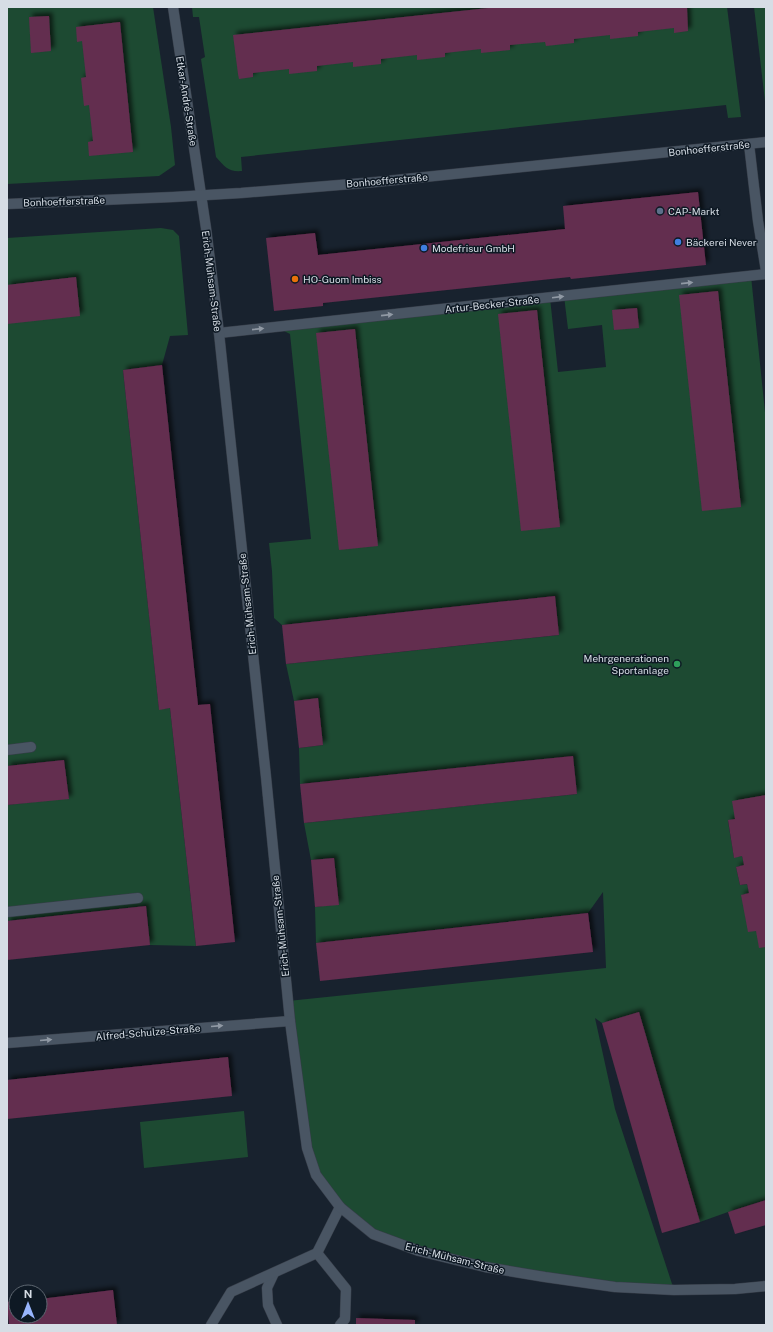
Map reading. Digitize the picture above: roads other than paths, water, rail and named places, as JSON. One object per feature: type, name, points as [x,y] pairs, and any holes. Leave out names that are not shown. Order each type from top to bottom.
[{"type":"street","name":"Etkar-André-Straße","points":[[173,7],[201,196]]},
{"type":"street","name":"Bonhoefferstraße","points":[[7,204],[201,196],[376,182],[766,142]]},
{"type":"street","points":[[749,144],[758,221],[766,271]]},
{"type":"street","name":"Erich-Mühsam-Straße","points":[[201,196],[219,333],[290,1020],[307,1148],[316,1175],[340,1207],[373,1234],[419,1251],[485,1267],[615,1287],[680,1290],[735,1289],[766,1286]]},
{"type":"street","name":"Artur-Becker-Straße","points":[[219,333],[766,274]]},
{"type":"street","points":[[7,750],[31,747]]},
{"type":"street","points":[[7,912],[138,898]]},
{"type":"street","name":"Alfred-Schulze-Straße","points":[[7,1043],[290,1020]]},
{"type":"street","points":[[211,1325],[231,1292],[317,1253],[340,1207]]},
{"type":"street","points":[[317,1253],[346,1289],[345,1319],[340,1325]]},
{"type":"street","points":[[274,1273],[267,1288],[268,1305],[277,1325]]},
{"type":"place","name":"CAP-Markt","points":[[660,211]]},
{"type":"place","name":"Bäckerei Never","points":[[678,242]]},
{"type":"place","name":"Modefrisur GmbH","points":[[424,248]]},
{"type":"place","name":"HO-Guom Imbiss","points":[[295,279]]},
{"type":"place","name":"Mehrgenerationen Sportanlage","points":[[677,664]]}]
